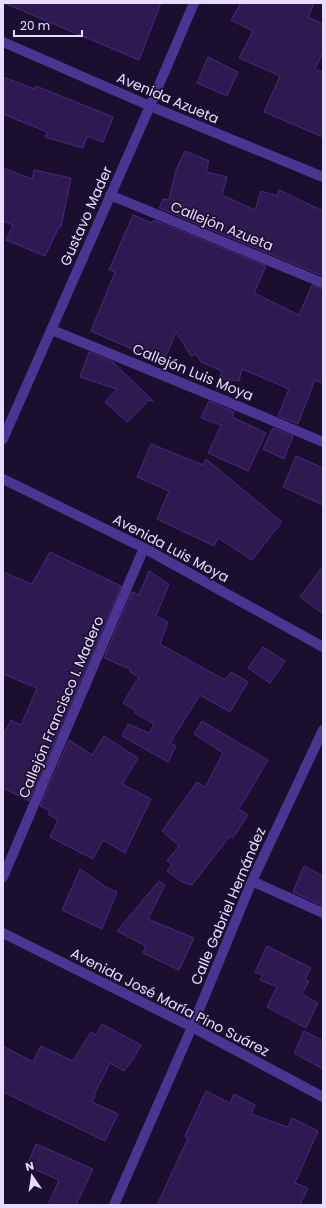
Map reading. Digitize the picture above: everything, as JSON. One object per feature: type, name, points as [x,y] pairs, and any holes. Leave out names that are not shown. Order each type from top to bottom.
[{"type":"street","name":"Gustavo Mader","points":[[3,439],[194,3]]},
{"type":"street","name":"Avenida Azueta","points":[[3,42],[150,106],[323,177]]},
{"type":"street","name":"Callejón Azueta","points":[[110,195],[323,283]]},
{"type":"street","name":"Callejón Luis Moya","points":[[52,330],[323,442]]},
{"type":"street","name":"Avenida Luis Moya","points":[[3,479],[144,548],[323,647]]},
{"type":"street","name":"Callejón Francisco I. Madero","points":[[3,877],[144,548]]},
{"type":"street","name":"Calle Gabriel Hernández","points":[[114,1205],[192,1027],[252,881],[323,730]]},
{"type":"street","points":[[252,881],[323,913]]},
{"type":"street","name":"Avenida José María Pino Suárez","points":[[3,934],[192,1027],[323,1097]]},
{"type":"building","points":[[4,3],[161,3],[139,60]]},
{"type":"building","points":[[241,3],[314,3],[308,17],[323,24],[323,52],[315,69],[323,72],[323,137],[264,112],[280,76],[239,58],[253,31],[231,20]]},
{"type":"building","points":[[208,57],[238,72],[227,96],[197,83]]},
{"type":"building","points":[[3,77],[35,89],[36,86],[113,117],[103,142],[87,136],[83,148],[45,137],[47,132],[3,114]]},
{"type":"building","points":[[185,151],[209,161],[206,172],[227,177],[222,195],[255,210],[261,191],[277,196],[279,190],[323,211],[323,276],[159,208],[163,199],[169,200],[176,170]]},
{"type":"building","points":[[3,168],[32,179],[34,170],[71,178],[61,227],[59,227],[45,256],[6,240],[13,225],[3,221]]},
{"type":"building","points":[[133,215],[152,223],[154,220],[266,266],[254,293],[299,315],[312,285],[323,289],[323,383],[315,380],[298,424],[278,416],[289,389],[242,369],[239,381],[219,378],[222,371],[201,362],[196,354],[191,356],[176,332],[164,361],[152,356],[152,358],[91,331],[115,272],[109,270]]},
{"type":"building","points":[[89,352],[113,362],[153,401],[149,400],[127,422],[105,402],[117,389],[80,377]]},
{"type":"building","points":[[209,401],[234,412],[232,417],[266,433],[248,471],[208,453],[221,425],[201,418]]},
{"type":"building","points":[[273,428],[293,436],[284,459],[263,449]]},
{"type":"building","points":[[151,444],[203,465],[206,459],[282,522],[252,560],[218,538],[214,546],[157,519],[169,491],[137,477]]},
{"type":"building","points":[[296,456],[323,468],[323,505],[283,487]]},
{"type":"building","points":[[50,552],[121,586],[29,801],[3,788],[3,735],[11,720],[21,725],[37,688],[3,674],[3,572],[32,584]]},
{"type":"building","points":[[323,566],[323,614],[300,597]]},
{"type":"building","points":[[149,571],[169,584],[156,616],[168,622],[160,644],[225,680],[231,672],[248,682],[230,712],[200,695],[170,743],[176,746],[168,762],[122,736],[128,724],[149,733],[154,724],[135,713],[136,711],[123,703],[139,677],[130,672],[130,669],[104,658],[132,592],[139,595]]},
{"type":"building","points":[[263,647],[285,661],[270,683],[248,668]]},
{"type":"building","points":[[202,721],[268,760],[239,809],[248,815],[233,838],[230,836],[192,885],[182,882],[167,871],[172,865],[167,861],[179,846],[162,831],[197,782],[205,787],[223,753],[194,734]]},
{"type":"building","points":[[104,736],[138,758],[122,784],[151,799],[125,853],[103,840],[93,859],[50,837],[58,820],[48,814],[50,811],[40,806],[69,740],[92,755]]},
{"type":"building","points":[[304,866],[323,876],[323,906],[293,892]]},
{"type":"building","points":[[80,869],[106,887],[117,892],[102,929],[62,910]]},
{"type":"building","points":[[159,881],[165,885],[148,919],[194,938],[179,970],[143,953],[146,946],[117,931]]},
{"type":"building","points":[[267,946],[311,968],[305,979],[309,981],[302,994],[318,1003],[306,1028],[267,1007],[277,987],[260,980],[263,975],[255,972]]},
{"type":"building","points":[[102,1024],[141,1045],[134,1058],[124,1071],[110,1063],[94,1095],[95,1096],[92,1102],[118,1114],[105,1141],[3,1092],[3,1046],[33,1062],[41,1046],[73,1061],[91,1032],[96,1035]]},
{"type":"building","points":[[304,1031],[323,1041],[323,1069],[294,1053]]},
{"type":"building","points":[[206,1091],[230,1103],[234,1094],[255,1105],[251,1114],[288,1127],[292,1118],[318,1131],[295,1183],[308,1188],[300,1205],[157,1205],[188,1138],[185,1136]]},
{"type":"building","points":[[36,1144],[93,1169],[76,1205],[48,1205],[59,1180],[27,1166]]}]
